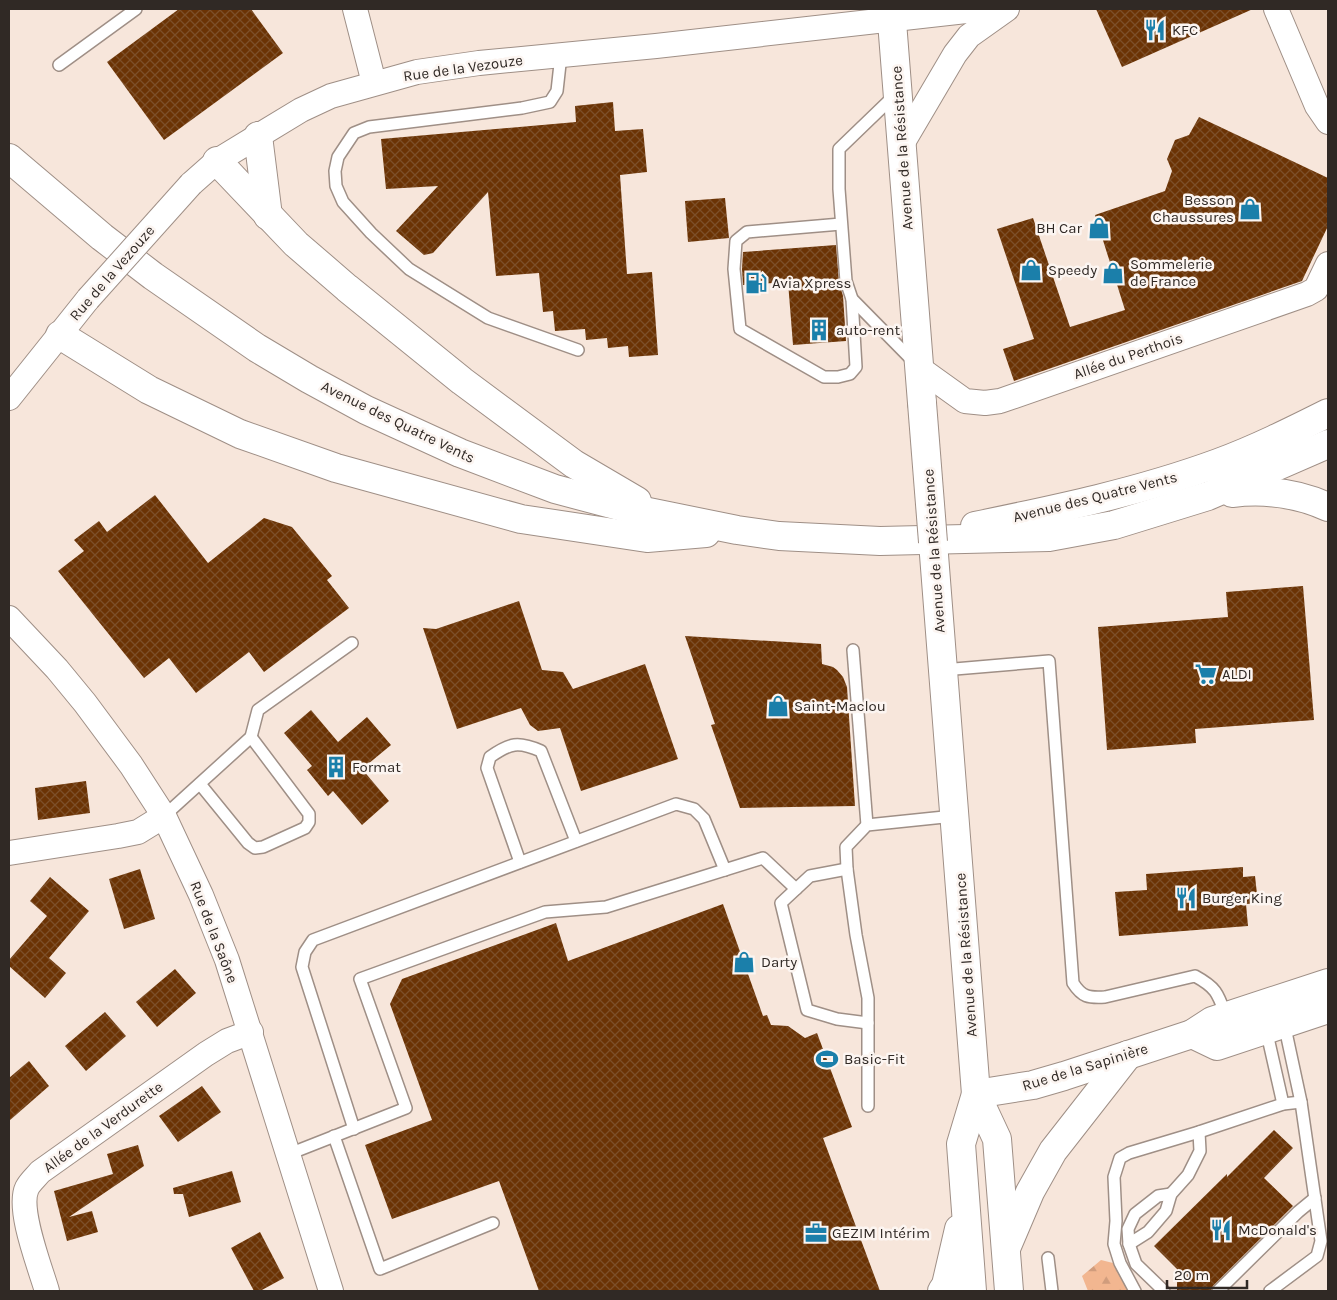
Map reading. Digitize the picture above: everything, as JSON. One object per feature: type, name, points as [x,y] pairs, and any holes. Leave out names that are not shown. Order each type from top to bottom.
[{"type":"main road","name":"Avenue de la Résistance","points":[[892,14],[976,1094],[997,1139],[1009,1291]]},
{"type":"main road","points":[[258,136],[268,216]]},
{"type":"main road","name":"Avenue des Quatre Vents","points":[[9,158],[102,237],[174,292],[257,348],[317,383],[418,435],[498,469],[555,489],[619,506],[736,530],[779,536],[835,540],[1050,537],[1114,525],[1208,496],[1328,444]]},
{"type":"main road","points":[[217,161],[296,244],[462,381],[574,464],[660,514]]},
{"type":"main road","points":[[60,335],[149,390],[240,434],[336,468],[521,519],[647,538],[736,530]]},
{"type":"main road","name":"Avenue des Quatre Vents","points":[[910,540],[1115,495],[1170,480],[1219,463],[1284,435],[1328,413]]},
{"type":"main road","points":[[1208,496],[1266,491],[1291,494],[1328,507]]},
{"type":"main road","name":"Rue de la Sapinière","points":[[976,1094],[1032,1086],[1192,1034],[1212,1021],[1328,983]]},
{"type":"main road","points":[[1192,1034],[1217,1046],[1328,1009]]},
{"type":"main road","points":[[1006,1250],[1030,1192],[1053,1151],[1128,1055]]},
{"type":"main road","name":"Avenue de la Résistance","points":[[972,1291],[961,1144],[976,1094]]},
{"type":"main road","points":[[942,1291],[946,1285],[965,1203]]},
{"type":"street","points":[[355,9],[374,83]]},
{"type":"street","points":[[799,30],[812,9]]},
{"type":"street","name":"Rue de la Vezouze","points":[[9,398],[88,299],[191,184],[217,161],[294,114],[331,96],[426,70],[799,30],[892,14],[984,9]]},
{"type":"street","points":[[902,144],[954,54],[969,36],[1007,9]]},
{"type":"street","points":[[1276,9],[1317,106],[1328,122]]},
{"type":"street","name":"Allée du Perthois","points":[[919,368],[965,400],[985,403],[1000,401],[1307,294],[1316,289],[1328,264]]},
{"type":"street","name":"Rue de la Saône","points":[[9,618],[58,669],[85,703],[131,765],[164,816],[201,895],[227,960],[331,1291]]},
{"type":"street","points":[[9,853],[138,832],[164,816]]},
{"type":"street","name":"Allée de la Verdurette","points":[[47,1291],[25,1216],[24,1200],[27,1187],[40,1172],[206,1054],[227,1041],[251,1032]]},
{"type":"lane","points":[[59,65],[136,9]]},
{"type":"lane","points":[[561,55],[557,91],[550,102],[522,108],[369,127],[354,133],[338,157],[335,171],[336,186],[343,202],[409,270],[488,318],[578,350]]},
{"type":"lane","points":[[842,224],[747,232],[736,240],[734,269],[740,329],[824,377],[838,377],[850,374],[856,367],[852,299],[846,281],[842,224],[838,189],[839,149],[898,92]]},
{"type":"lane","points":[[852,299],[919,368]]},
{"type":"lane","points":[[164,816],[251,737],[258,710],[352,643]]},
{"type":"lane","points":[[853,650],[867,825]]},
{"type":"lane","points":[[943,670],[1050,662],[1073,983],[1079,993],[1091,998],[1105,997],[1195,976],[1211,985],[1219,997],[1226,1016]]},
{"type":"lane","points":[[200,784],[248,843],[255,848],[263,848],[305,828],[310,822],[309,814],[251,737]]},
{"type":"lane","points":[[520,862],[487,768],[490,757],[512,744],[529,746],[541,751],[576,841]]},
{"type":"lane","points":[[354,1128],[302,967],[305,952],[313,940],[676,804],[694,809],[704,819],[725,870]]},
{"type":"lane","points":[[868,1106],[868,998],[856,935],[846,847],[867,825],[954,816]]},
{"type":"lane","points":[[289,1154],[406,1108],[360,979],[545,912],[606,907],[763,858],[796,889]]},
{"type":"lane","points":[[847,869],[810,876],[781,903],[807,1010],[837,1019],[868,1023]]},
{"type":"lane","points":[[1270,1291],[1317,1256],[1321,1241],[1301,1102],[1275,1026]]},
{"type":"lane","points":[[1275,1026],[1284,1104]]},
{"type":"lane","points":[[1135,1291],[1120,1263],[1114,1244],[1116,1221],[1114,1177],[1120,1158],[1129,1153],[1284,1104],[1301,1102]]},
{"type":"lane","points":[[1129,1244],[1148,1232],[1166,1211],[1171,1194],[1188,1175],[1200,1151],[1199,1132]]},
{"type":"lane","points":[[334,1136],[380,1270],[493,1223]]},
{"type":"lane","points":[[1164,1291],[1136,1264],[1129,1244],[1128,1229],[1135,1214],[1158,1196],[1171,1194]]},
{"type":"lane","points":[[1218,1291],[1298,1212],[1315,1198]]},
{"type":"lane","points":[[1048,1258],[1052,1291]]},
{"type":"green space","points":[[1101,1260],[1129,1267],[1140,1291],[1088,1291],[1082,1276]]},
{"type":"building","points":[[179,9],[251,9],[283,53],[164,140],[107,62]]},
{"type":"building","name":"KFC","points":[[1096,9],[1253,9],[1122,67]]},
{"type":"building","points":[[613,102],[615,131],[643,129],[647,172],[620,175],[627,274],[652,272],[658,355],[629,357],[628,346],[608,348],[607,338],[586,340],[585,329],[555,331],[553,311],[543,312],[539,273],[496,276],[488,192],[433,253],[424,255],[396,231],[438,186],[386,189],[381,139],[576,122],[575,106]]},
{"type":"building","points":[[1199,117],[1328,178],[1328,226],[1302,281],[1014,381],[1003,349],[1034,339],[997,229],[1033,218],[1070,327],[1125,310],[1095,215],[1165,191],[1172,171],[1167,159],[1175,140],[1189,135]]},
{"type":"building","points":[[725,198],[729,238],[688,242],[685,201]]},
{"type":"building","name":"Avia Xpress","points":[[836,245],[839,282],[843,296],[846,341],[793,345],[788,282],[743,285],[743,252]]},
{"type":"building","points":[[155,495],[208,563],[264,518],[292,527],[332,576],[327,580],[349,608],[264,672],[249,652],[196,693],[169,658],[144,678],[58,571],[84,551],[74,540],[99,521],[107,532]]},
{"type":"building","name":"ALDI","points":[[1303,586],[1314,720],[1195,729],[1196,743],[1107,750],[1098,627],[1228,617],[1226,592]]},
{"type":"building","points":[[519,601],[542,670],[563,672],[573,689],[645,664],[678,759],[581,791],[560,728],[538,731],[530,725],[521,708],[457,729],[423,628],[436,629]]},
{"type":"building","name":"Saint-Maclou","points":[[685,636],[821,644],[822,664],[837,670],[843,677],[847,687],[855,806],[740,808],[711,725],[715,724]]},
{"type":"building","name":"Format","points":[[311,710],[338,742],[367,717],[391,745],[362,769],[389,801],[362,825],[333,791],[328,796],[307,770],[312,766],[284,733]]},
{"type":"building","points":[[86,781],[90,813],[38,820],[35,788]]},
{"type":"building","name":"Burger King","points":[[1243,867],[1243,877],[1255,876],[1258,903],[1246,904],[1248,926],[1119,936],[1115,892],[1147,890],[1146,874]]},
{"type":"building","points":[[140,869],[155,919],[124,929],[109,879]]},
{"type":"building","points":[[50,877],[89,911],[49,958],[66,973],[45,998],[9,966],[9,960],[47,916],[30,901]]},
{"type":"building","points":[[723,904],[763,1016],[767,1015],[771,1025],[788,1026],[805,1038],[817,1033],[852,1127],[823,1138],[880,1291],[539,1291],[499,1181],[392,1219],[365,1145],[432,1120],[390,1004],[402,979],[556,923],[568,961]]},
{"type":"building","points":[[175,969],[196,993],[157,1027],[136,1002]]},
{"type":"building","points":[[105,1012],[126,1036],[86,1071],[65,1046]]},
{"type":"building","points":[[29,1061],[49,1086],[9,1121],[9,1078]]},
{"type":"building","points":[[202,1086],[221,1112],[178,1142],[159,1116]]},
{"type":"building","name":"McDonald's","points":[[1274,1130],[1293,1148],[1264,1178],[1293,1206],[1213,1286],[1211,1291],[1177,1291],[1177,1269],[1154,1246]]},
{"type":"building","points":[[138,1145],[144,1166],[69,1217],[92,1211],[98,1232],[67,1241],[54,1191],[113,1174],[107,1154]]},
{"type":"building","points":[[232,1171],[241,1202],[189,1217],[183,1194],[174,1194],[173,1188]]},
{"type":"building","points":[[260,1232],[284,1278],[260,1291],[254,1291],[231,1248]]},
{"type":"place","name":"KFC","points":[[1155,30]]},
{"type":"place","name":"Besson Chaussures","points":[[1250,209]]},
{"type":"place","name":"BH Car","points":[[1099,228]]},
{"type":"place","name":"Speedy","points":[[1031,270]]},
{"type":"place","name":"Sommelerie de France","points":[[1113,273]]},
{"type":"place","name":"Avia Xpress","points":[[756,283]]},
{"type":"place","name":"auto-rent","points":[[819,330]]},
{"type":"place","name":"ALDI","points":[[1206,674]]},
{"type":"place","name":"Saint-Maclou","points":[[778,706]]},
{"type":"place","name":"Format","points":[[336,767]]},
{"type":"place","name":"Burger King","points":[[1186,898]]},
{"type":"place","name":"Darty","points":[[744,962]]},
{"type":"place","name":"Basic-Fit","points":[[827,1059]]},
{"type":"place","name":"McDonald's","points":[[1221,1230]]},
{"type":"place","name":"GEZIM Intérim","points":[[816,1233]]}]
